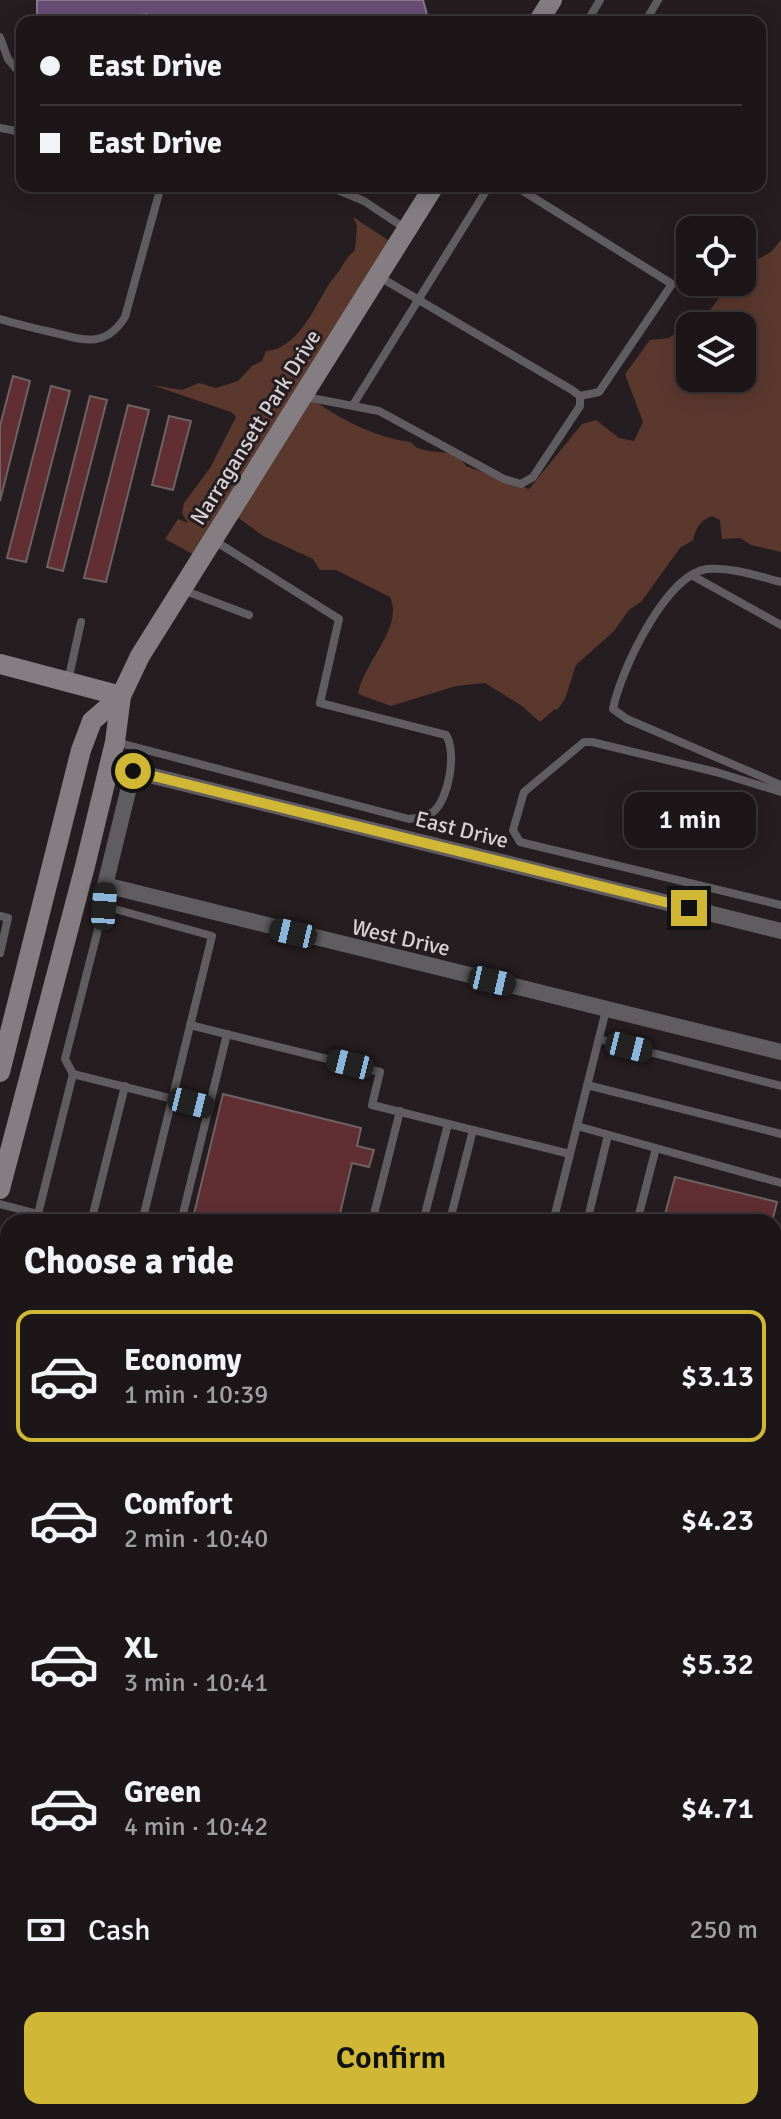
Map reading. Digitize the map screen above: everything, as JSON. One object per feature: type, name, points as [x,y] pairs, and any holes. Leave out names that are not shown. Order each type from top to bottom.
[{"type":"street","name":"Narragansett Park Drive","points":[[0,1189],[115,742],[121,696],[140,656],[430,192]]},
{"type":"street","points":[[0,664],[121,696]]},
{"type":"street","name":"Narragansett Park Drive","points":[[0,1072],[81,750],[92,721],[121,696]]},
{"type":"street","name":"East Drive","points":[[105,885],[133,771],[781,931]]},
{"type":"street","name":"West Drive","points":[[105,885],[264,927],[781,1052]]},
{"type":"lane","points":[[0,37],[8,59],[16,69]]},
{"type":"lane","points":[[0,319],[87,341],[104,338],[117,330],[125,317],[159,192]]},
{"type":"lane","points":[[342,192],[364,201],[406,229]]},
{"type":"lane","points":[[353,405],[485,192]]},
{"type":"lane","points":[[378,275],[580,396],[599,392],[672,284],[525,192]]},
{"type":"lane","points":[[302,397],[379,411],[504,479],[521,484],[533,477],[580,406],[580,396]]},
{"type":"lane","points":[[115,742],[409,819],[425,817],[442,802],[452,761],[452,743],[446,735],[320,703],[339,619],[212,539]]},
{"type":"lane","points":[[781,582],[740,571],[705,569],[671,591],[653,616],[616,694],[613,709],[627,719],[781,785]]},
{"type":"lane","points":[[693,576],[781,625]]},
{"type":"lane","points":[[183,589],[249,615]]},
{"type":"lane","points":[[67,682],[81,622]]},
{"type":"lane","points":[[781,792],[716,772],[584,742],[524,792],[519,799],[513,830],[520,842],[781,905]]},
{"type":"lane","points":[[38,1214],[73,1074],[65,1059],[104,906],[105,885]]},
{"type":"lane","points":[[104,906],[212,936],[144,1214]]},
{"type":"lane","points":[[0,916],[8,918],[0,953]]},
{"type":"lane","points":[[555,1214],[607,1008]]},
{"type":"lane","points":[[190,1025],[380,1072],[372,1105],[570,1154]]},
{"type":"lane","points":[[183,1214],[227,1034]]},
{"type":"lane","points":[[599,1039],[781,1086]]},
{"type":"lane","points":[[73,1074],[209,1108]]},
{"type":"lane","points":[[587,1085],[781,1134]]},
{"type":"lane","points":[[93,1214],[125,1086]]},
{"type":"lane","points":[[374,1214],[400,1111]]},
{"type":"lane","points":[[425,1214],[448,1124]]},
{"type":"lane","points":[[577,1126],[781,1183]]},
{"type":"lane","points":[[452,1214],[473,1130]]},
{"type":"lane","points":[[589,1214],[608,1135]]},
{"type":"lane","points":[[639,1214],[656,1148]]},
{"type":"lane","points":[[0,1204],[26,1214]]},
{"type":"shaded area","points":[[37,0],[423,0],[427,16],[38,16]]},
{"type":"shaded area","points":[[353,217],[400,248],[309,397],[371,432],[411,442],[417,448],[458,454],[466,466],[529,489],[582,424],[596,420],[619,438],[634,441],[643,422],[625,374],[650,340],[669,338],[676,333],[676,392],[756,392],[756,312],[708,312],[720,296],[756,296],[756,260],[771,252],[781,240],[781,552],[751,545],[740,538],[722,539],[720,520],[712,516],[704,520],[693,540],[680,548],[641,602],[629,610],[614,631],[576,665],[565,699],[557,710],[540,722],[522,706],[485,683],[456,686],[391,706],[358,694],[392,621],[390,597],[336,570],[320,570],[313,559],[263,536],[233,514],[198,557],[165,539],[178,519],[188,523],[182,513],[184,503],[210,468],[236,417],[231,412],[152,385],[182,390],[199,383],[216,388],[238,381],[252,366],[262,361],[266,351],[288,343],[305,324],[331,281],[355,250],[357,226]]},
{"type":"building","points":[[13,376],[30,381],[0,501],[0,426]]},
{"type":"building","points":[[51,386],[70,391],[26,562],[7,558]]},
{"type":"building","points":[[90,396],[107,400],[63,571],[47,567]]},
{"type":"building","points":[[128,405],[149,410],[106,582],[84,578]]},
{"type":"building","points":[[169,416],[191,421],[173,490],[152,485]]},
{"type":"building","points":[[223,1094],[361,1128],[357,1146],[374,1150],[369,1167],[352,1163],[340,1214],[194,1214]]},
{"type":"building","points":[[675,1177],[777,1202],[774,1214],[665,1214]]},
{"type":"route","points":[[133,771],[689,908]]}]
